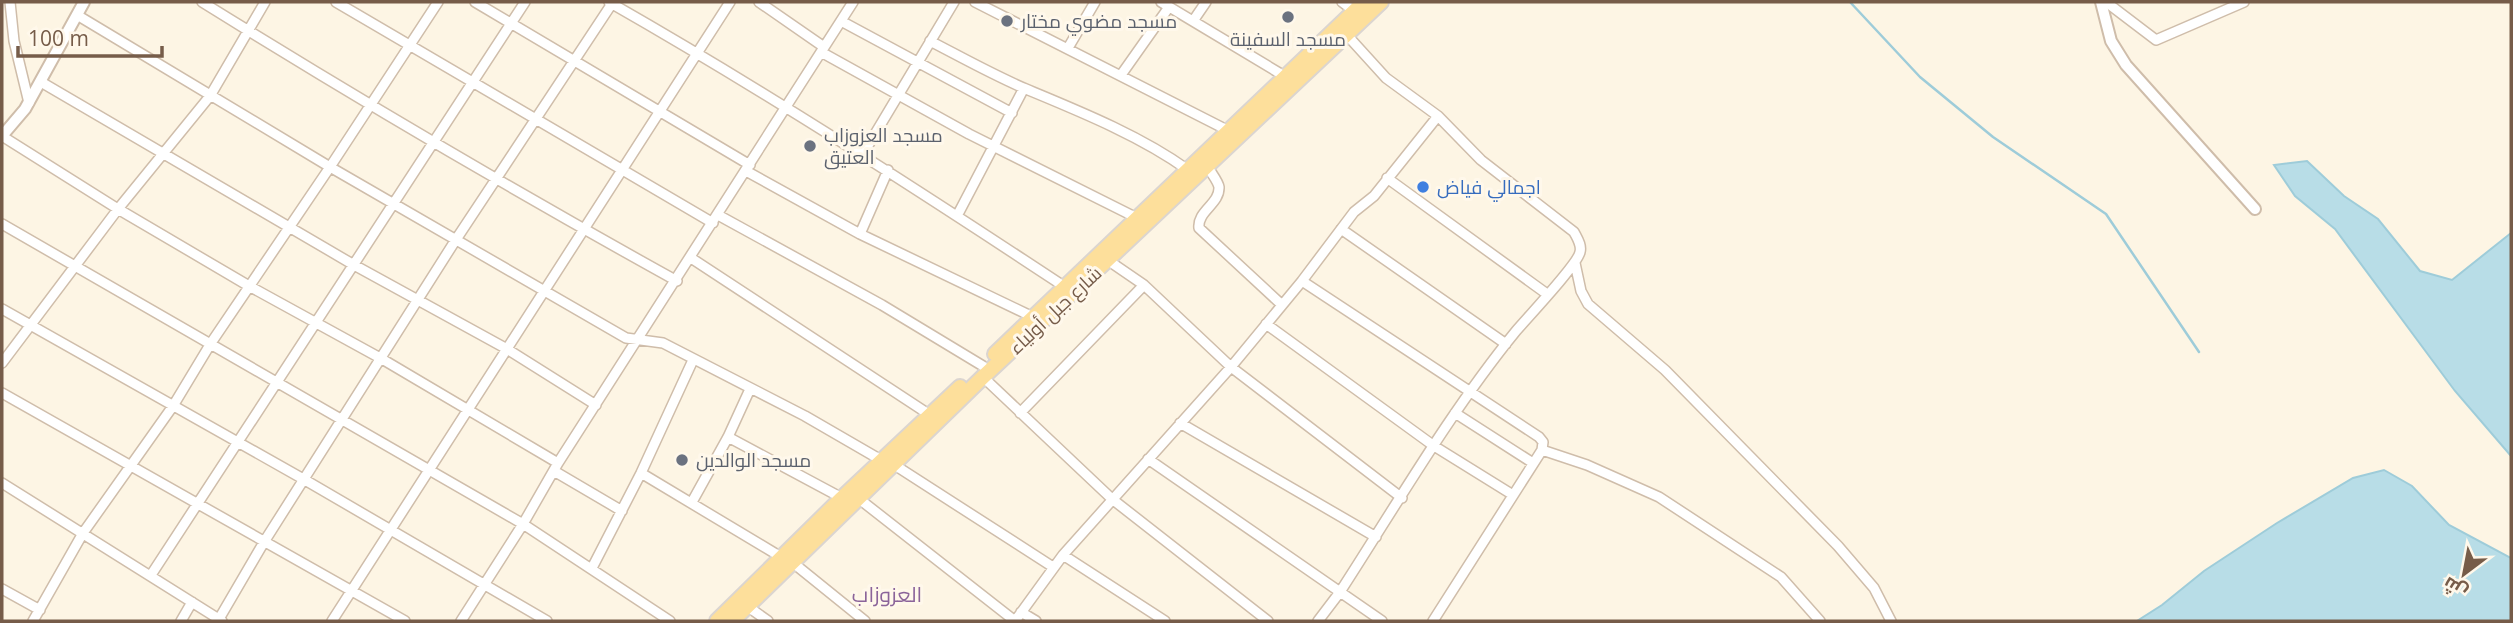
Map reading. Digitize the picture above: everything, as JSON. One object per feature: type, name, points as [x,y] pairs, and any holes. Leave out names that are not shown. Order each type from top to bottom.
[{"type":"main road","name":"شارع جبل أولياء","points":[[732,621],[842,498],[887,462],[1021,335],[1109,261],[1381,2]]},
{"type":"main road","name":"شارع جبل أولياء","points":[[1021,335],[1034,317],[1359,6]]},
{"type":"main road","name":"شارع جبل أولياء","points":[[717,621],[858,498],[930,415],[983,372]]},
{"type":"street","points":[[10,2],[14,41],[29,103]]},
{"type":"street","points":[[2,151],[4,138],[29,103],[84,2]]},
{"type":"street","points":[[202,2],[370,105],[677,281]]},
{"type":"street","points":[[2,363],[118,209],[210,96],[265,2]]},
{"type":"street","points":[[336,2],[622,169],[882,306],[983,372],[1020,413],[1112,499],[1268,621]]},
{"type":"street","points":[[33,621],[83,533],[173,406],[211,342],[438,2]]},
{"type":"street","points":[[475,2],[860,234],[1034,317]]},
{"type":"street","points":[[151,575],[525,2]]},
{"type":"street","points":[[2,483],[221,620],[264,542],[611,2],[863,154],[1065,287]]},
{"type":"street","points":[[332,621],[730,2]]},
{"type":"street","points":[[759,2],[823,50],[897,94],[1137,218]]},
{"type":"street","points":[[461,621],[556,467],[853,2]]},
{"type":"street","points":[[863,154],[954,2]]},
{"type":"street","points":[[975,2],[1229,131]]},
{"type":"street","points":[[1068,48],[1095,2]]},
{"type":"street","points":[[1193,21],[1206,2]]},
{"type":"street","points":[[1342,2],[1359,6]]},
{"type":"street","points":[[2104,2],[2156,40],[2244,2]]},
{"type":"street","points":[[2104,2],[2111,41],[2126,65],[2255,209]]},
{"type":"street","points":[[1121,75],[1165,4],[1286,77]]},
{"type":"street","points":[[77,15],[544,292],[626,338],[637,342],[657,341],[750,388],[887,462],[1054,567]]},
{"type":"street","points":[[841,21],[1012,113]]},
{"type":"street","points":[[1318,621],[1402,498],[1469,391],[1575,263],[1581,252],[1574,232],[1481,160],[1438,116],[1386,78],[1346,34]]},
{"type":"street","points":[[930,41],[1024,88],[1093,118],[1188,170]]},
{"type":"street","points":[[41,82],[354,265],[507,349],[596,405]]},
{"type":"street","points":[[957,216],[1024,88]]},
{"type":"street","points":[[858,498],[1015,621],[1063,555],[1231,367],[1303,281],[1354,212],[1374,196],[1438,116]]},
{"type":"street","points":[[4,138],[249,286],[382,359],[467,410],[622,511]]},
{"type":"street","points":[[1208,167],[1219,185],[1219,192],[1199,219],[1199,228],[1282,306]]},
{"type":"street","points":[[860,234],[888,170]]},
{"type":"street","points":[[1387,178],[1547,294]]},
{"type":"street","points":[[2,224],[523,524],[670,621]]},
{"type":"street","points":[[1342,229],[1506,344]]},
{"type":"street","points":[[691,258],[930,415]]},
{"type":"street","points":[[1109,261],[1144,285],[1231,367],[1402,498]]},
{"type":"street","points":[[1575,263],[1581,291],[1588,304],[1665,370],[1838,546],[1874,588],[1891,621]]},
{"type":"street","points":[[1303,281],[1544,442],[1542,450],[1434,621]]},
{"type":"street","points":[[1020,413],[1144,285]]},
{"type":"street","points":[[2,309],[391,529],[547,621]]},
{"type":"street","points":[[1266,324],[1434,446],[1513,495]]},
{"type":"street","points":[[592,568],[641,472],[693,360]]},
{"type":"street","points":[[692,502],[728,437],[750,388]]},
{"type":"street","points":[[2,393],[405,621]]},
{"type":"street","points":[[1455,413],[1533,463]]},
{"type":"street","points":[[1180,424],[1376,537]]},
{"type":"street","points":[[728,437],[842,498]]},
{"type":"street","points":[[1542,450],[1587,465],[1659,496],[1781,578],[1820,621]]},
{"type":"street","points":[[1148,459],[1382,621]]},
{"type":"street","points":[[641,472],[787,559],[865,621]]},
{"type":"street","points":[[1063,555],[1165,621]]},
{"type":"street","points":[[2,589],[40,610]]},
{"type":"street","points":[[181,621],[192,603]]},
{"type":"street","points":[[747,606],[768,621]]},
{"type":"street","points":[[1021,612],[1036,621]]},
{"type":"water","points":[[2307,161],[2344,196],[2378,219],[2420,271],[2452,280],[2511,233],[2511,456],[2455,391],[2335,229],[2295,196],[2274,165]]},
{"type":"water","points":[[2384,470],[2412,486],[2449,525],[2511,558],[2511,621],[2137,621],[2162,605],[2204,571],[2277,523],[2353,478]]},
{"type":"waterway","points":[[1850,2],[1920,77],[1993,137],[2106,214],[2199,352]]},
{"type":"place","name":"مسجد السفينة","points":[[1288,17]]},
{"type":"place","name":"مسجد مضوي مختار","points":[[1007,21]]},
{"type":"place","name":"مسجد العزوزاب العتيق","points":[[810,146]]},
{"type":"place","name":"اجمالي فياض","points":[[1423,187]]},
{"type":"place","name":"مسجد الوالدين","points":[[682,460]]},
{"type":"district","name":"العزوزاب","points":[[887,595]]}]
